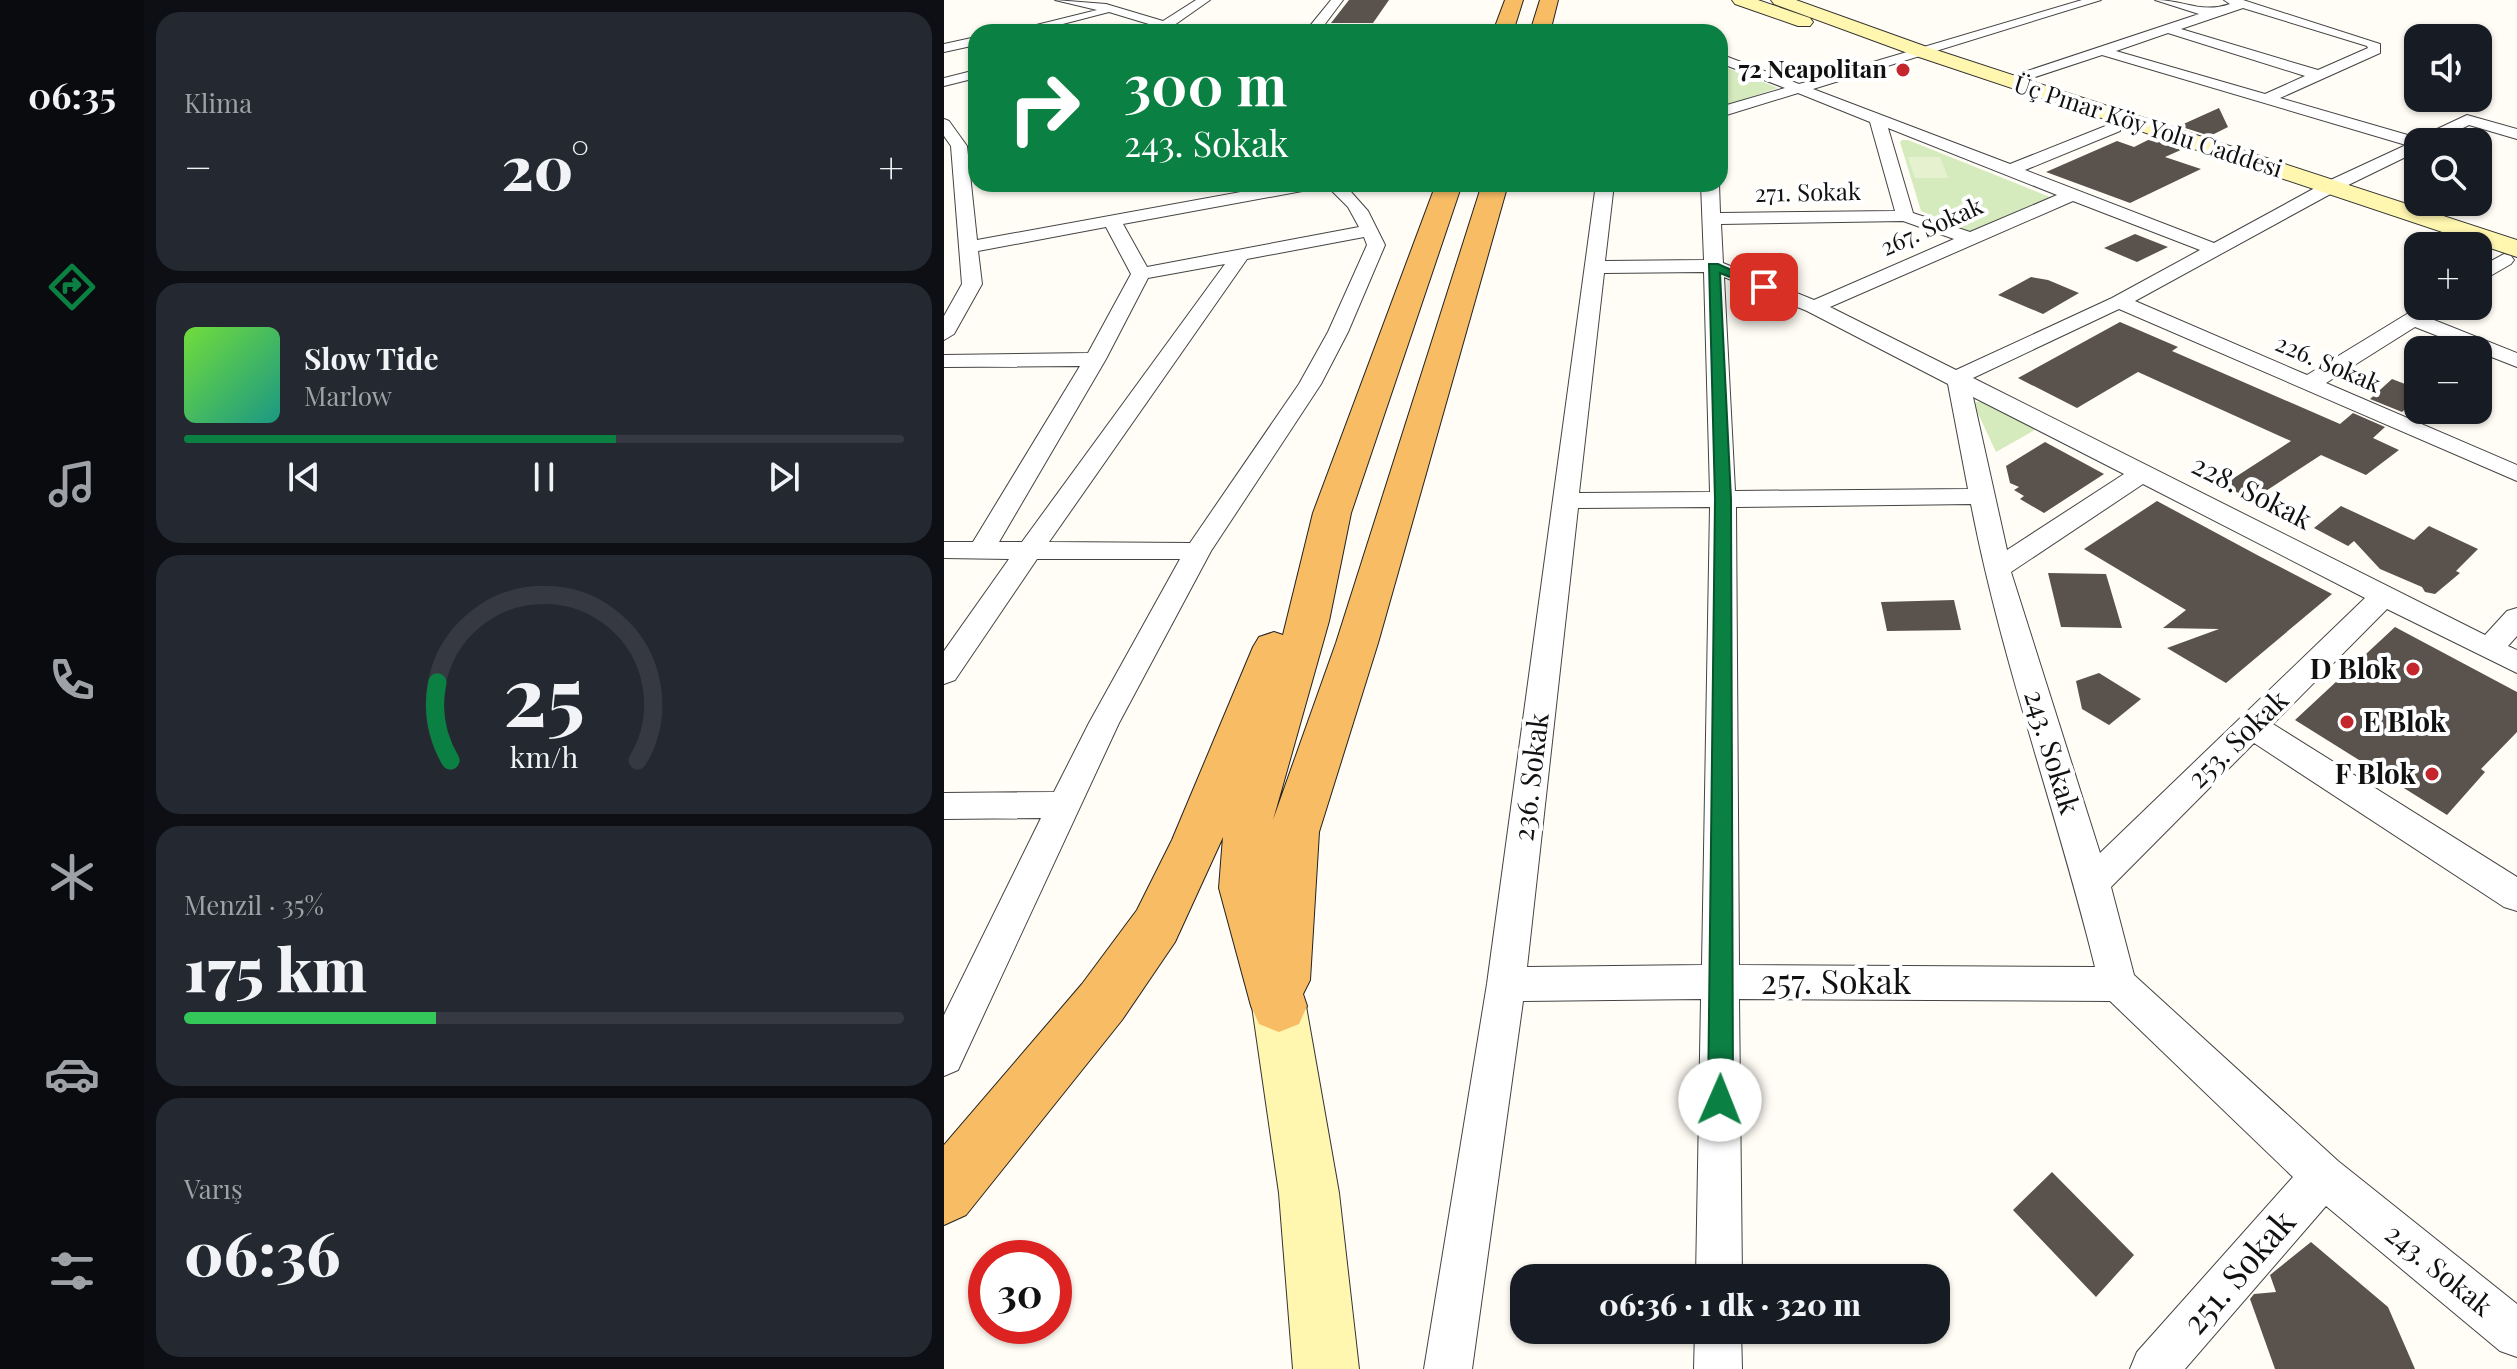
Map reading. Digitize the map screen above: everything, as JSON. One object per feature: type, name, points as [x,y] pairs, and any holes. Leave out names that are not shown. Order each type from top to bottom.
[{"type":"highway","points":[[1506,24],[1514,0]]},
{"type":"highway","points":[[1542,24],[1549,0]]},
{"type":"highway","points":[[944,1193],[1102,1002],[1156,926],[1197,840],[1261,676],[1332,513],[1446,192]]},
{"type":"highway","points":[[1279,1006],[1294,832],[1357,643],[1493,192]]},
{"type":"highway","points":[[1279,1006],[1245,888],[1249,818],[1308,621],[1332,513]]},
{"type":"main road","name":"Üç Pınar Köy Yolu Caddesi","points":[[1741,0],[1912,54],[2011,81],[2513,258]]},
{"type":"main road","name":"Üç Pınar Köy Yolu Caddesi","points":[[1780,0],[1912,54],[2114,128],[2322,191],[2428,232]]},
{"type":"main road","points":[[2492,254],[2513,258]]},
{"type":"main road","points":[[1279,1006],[1309,1193],[1326,1369]]},
{"type":"street","points":[[1061,0],[1118,9],[1157,24]]},
{"type":"street","points":[[1176,24],[1204,0]]},
{"type":"street","points":[[1318,24],[1337,0]]},
{"type":"street","points":[[1728,110],[2095,0]]},
{"type":"street","points":[[2161,0],[2211,14]]},
{"type":"street","points":[[2011,81],[2211,14],[2236,2],[2373,44],[2375,50],[2265,99]]},
{"type":"street","points":[[1051,24],[1118,9]]},
{"type":"street","points":[[2167,29],[2318,75]]},
{"type":"street","points":[[944,48],[968,43]]},
{"type":"street","points":[[2102,51],[2404,138]]},
{"type":"street","points":[[1728,61],[2216,250]]},
{"type":"street","points":[[944,82],[968,76]]},
{"type":"street","points":[[2451,128],[2467,120],[2517,134]]},
{"type":"street","points":[[1878,121],[1905,216],[1971,239]]},
{"type":"street","points":[[2008,171],[2114,128]]},
{"type":"street","points":[[946,328],[972,284],[969,247],[953,202],[950,139]]},
{"type":"street","points":[[1596,267],[1713,266],[1814,307],[1958,377],[2119,302],[2322,191],[2404,151]]},
{"type":"street","points":[[969,247],[1112,221],[1157,205],[1254,192]]},
{"type":"street","points":[[944,1057],[958,1002],[1065,805],[1104,723],[1198,551],[1310,384],[1338,332],[1376,245],[1371,230],[1345,192]]},
{"type":"street","name":"236. Sokak","points":[[1448,1369],[1506,984],[1604,192]]},
{"type":"street","points":[[1710,192],[1723,499],[1719,1264]]},
{"type":"street","name":"267. Sokak","points":[[1814,307],[2071,195]]},
{"type":"street","name":"271. Sokak","points":[[1712,219],[1905,216]]},
{"type":"street","points":[[1112,221],[1141,274]]},
{"type":"street","points":[[981,550],[1095,359],[1141,274],[1371,230]]},
{"type":"street","points":[[944,673],[1027,549],[1190,329],[1242,253]]},
{"type":"street","points":[[2492,269],[2513,258]]},
{"type":"street","name":"226. Sokak","points":[[2119,302],[2517,474]]},
{"type":"street","points":[[2309,384],[2411,320]]},
{"type":"street","points":[[2415,320],[2517,361]]},
{"type":"street","points":[[944,361],[1095,359]]},
{"type":"street","name":"228. Sokak","points":[[1958,377],[2517,663]]},
{"type":"street","name":"243. Sokak","points":[[1958,377],[1979,496],[1997,569],[2092,883],[2118,984],[2323,1176],[2517,1334]]},
{"type":"street","points":[[1997,569],[2144,472]]},
{"type":"street","points":[[1565,501],[1979,496]]},
{"type":"street","points":[[944,550],[1198,551]]},
{"type":"street","name":"253. Sokak","points":[[2092,883],[2385,595]]},
{"type":"street","points":[[2489,649],[2517,618]]},
{"type":"street","points":[[2252,726],[2517,896]]},
{"type":"street","points":[[944,806],[1065,805]]},
{"type":"street","name":"257. Sokak","points":[[1506,984],[2118,984]]},
{"type":"street","name":"251. Sokak","points":[[2154,1369],[2323,1176]]},
{"type":"street","points":[[1718,1344],[1718,1369]]},
{"type":"green space","points":[[1728,68],[1778,88],[1728,104]]},
{"type":"green space","points":[[1902,140],[2050,197],[1971,232],[1921,211],[1900,142]]},
{"type":"green space","points":[[1908,157],[1940,157],[1948,178],[1915,178]]},
{"type":"green space","points":[[1984,402],[2040,427],[1996,452],[1974,405]]},
{"type":"building","points":[[1349,0],[1389,0],[1373,23],[1331,23]]},
{"type":"building","points":[[2219,108],[2228,127],[2210,136],[2179,126]]},
{"type":"building","points":[[2152,138],[2183,149],[2165,157],[2201,169],[2130,203],[2046,172],[2117,141],[2134,147]]},
{"type":"building","points":[[2135,234],[2168,247],[2137,262],[2104,248]]},
{"type":"building","points":[[2031,277],[2048,280],[2079,293],[2043,314],[1998,295]]},
{"type":"building","points":[[2120,322],[2178,347],[2172,351],[2340,424],[2353,413],[2385,427],[2373,438],[2399,450],[2366,475],[2321,455],[2252,500],[2223,485],[2291,441],[2138,372],[2077,408],[2018,378]]},
{"type":"building","points":[[2392,379],[2404,384],[2402,412],[2370,399]]},
{"type":"building","points":[[2045,442],[2104,474],[2044,513],[2020,499],[2024,496],[2014,490],[2019,487],[2010,483],[2006,466]]},
{"type":"building","points":[[2157,501],[2332,594],[2226,683],[2167,648],[2219,629],[2163,628],[2186,610],[2084,549]]},
{"type":"building","points":[[2341,506],[2414,540],[2429,526],[2478,549],[2456,571],[2460,573],[2435,594],[2425,592],[2422,587],[2380,569],[2354,541],[2348,546],[2314,528]]},
{"type":"building","points":[[2048,573],[2106,574],[2122,628],[2061,627]]},
{"type":"building","points":[[1954,600],[1961,630],[1887,631],[1881,602]]},
{"type":"building","points":[[2395,627],[2517,692],[2517,732],[2481,769],[2485,772],[2447,815],[2295,720]]},
{"type":"building","points":[[2099,673],[2141,699],[2109,725],[2082,709],[2076,681]]},
{"type":"building","points":[[2052,1172],[2134,1255],[2096,1297],[2013,1210]]},
{"type":"building","points":[[2311,1242],[2388,1307],[2415,1369],[2275,1369],[2250,1299],[2254,1294],[2276,1292],[2270,1275]]},
{"type":"place","name":"72 Neapolitan","points":[[1903,70]]},
{"type":"place","name":"D Blok","points":[[2413,669]]},
{"type":"place","name":"E Blok","points":[[2347,722]]},
{"type":"place","name":"F Blok","points":[[2432,774]]},
{"type":"route","points":[[1720,1100],[1723,499],[1713,266],[1764,287]]}]
